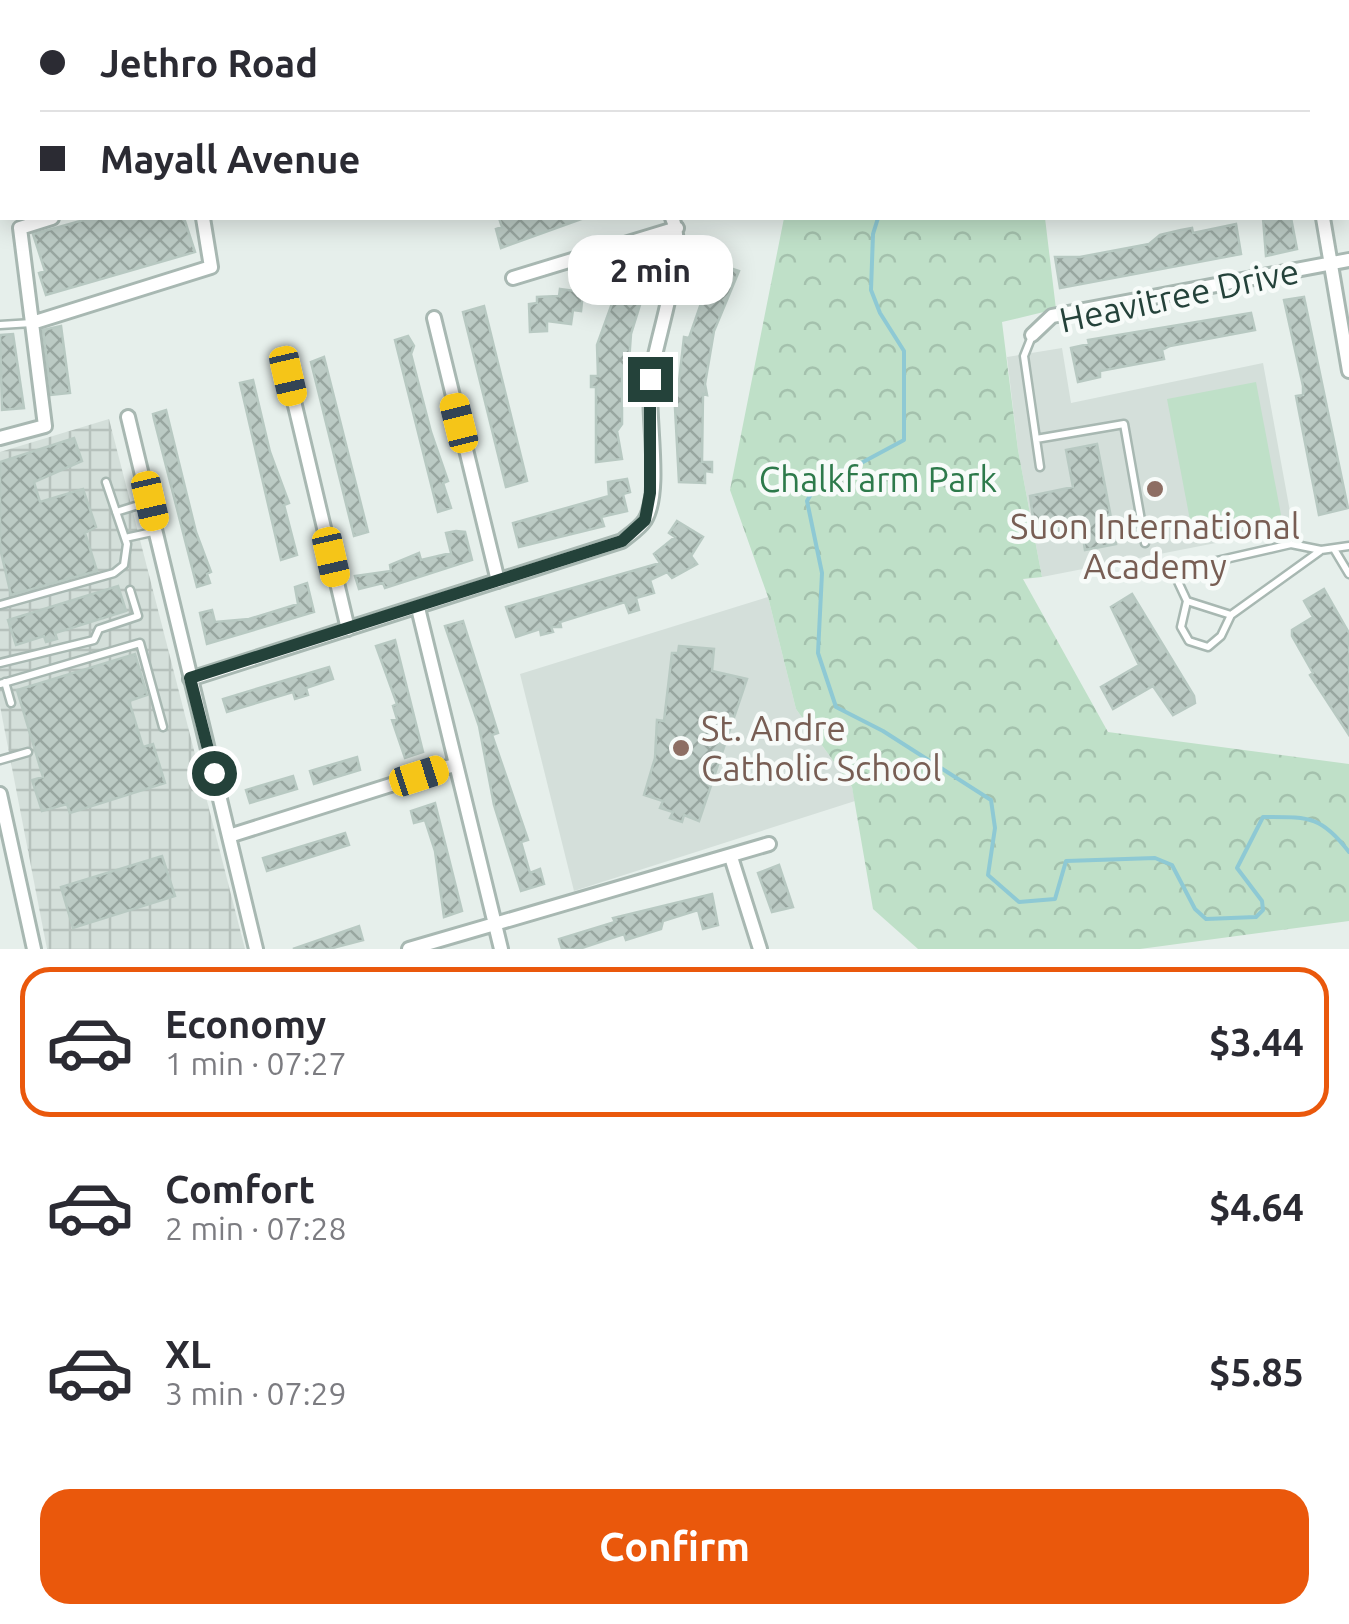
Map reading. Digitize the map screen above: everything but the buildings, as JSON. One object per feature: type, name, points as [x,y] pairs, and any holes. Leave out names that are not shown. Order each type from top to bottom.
[{"type":"street","points":[[0,438],[45,426],[20,228],[46,220]]},
{"type":"street","points":[[32,323],[211,266],[203,220]]},
{"type":"street","points":[[1322,220],[1349,371]]},
{"type":"street","points":[[190,678],[622,541],[645,520],[650,493],[650,379],[662,311],[676,270],[674,223],[513,278]]},
{"type":"street","name":"Heavitree Drive","points":[[1032,335],[1052,316],[1349,260]]},
{"type":"street","points":[[434,318],[498,582]]},
{"type":"street","points":[[288,376],[348,630]]},
{"type":"street","points":[[128,417],[256,949]]},
{"type":"street","points":[[418,608],[502,949]]},
{"type":"street","points":[[229,836],[454,765]]},
{"type":"street","points":[[0,794],[34,949]]},
{"type":"street","points":[[409,949],[768,844]]},
{"type":"street","points":[[731,857],[760,949]]},
{"type":"lane","points":[[0,325],[32,323]]},
{"type":"lane","points":[[1032,335],[1024,356],[1040,468]]},
{"type":"lane","points":[[1036,439],[1124,424],[1146,543]]},
{"type":"lane","points":[[0,605],[114,574],[124,565],[125,538],[106,482]]},
{"type":"lane","points":[[116,512],[150,501]]},
{"type":"lane","points":[[125,538],[158,531]]},
{"type":"lane","points":[[1151,576],[1292,544],[1321,550],[1349,546]]},
{"type":"lane","points":[[1334,549],[1349,574]]},
{"type":"lane","points":[[1173,571],[1187,601],[1181,627],[1188,641],[1208,647],[1221,636],[1231,615],[1321,550]]},
{"type":"lane","points":[[0,663],[94,640],[99,630],[138,616],[130,590]]},
{"type":"lane","points":[[1187,601],[1231,615]]},
{"type":"lane","points":[[11,703],[3,683],[140,643],[162,726]]},
{"type":"lane","points":[[0,760],[28,752]]},
{"type":"shaded area","name":"Suon International Academy","points":[[1062,348],[1071,403],[1263,363],[1293,528],[1042,577],[1018,450],[1007,357]]},
{"type":"shaded area","points":[[109,419],[245,949],[47,949],[0,706],[0,452]]},
{"type":"shaded area","name":"St. Andre Catholic School","points":[[768,597],[796,709],[852,787],[855,801],[574,891],[520,674]]},
{"type":"green space","name":"Chalkfarm Park","points":[[784,220],[1045,220],[1056,309],[1002,322],[1018,450],[1042,577],[1023,579],[1108,732],[1349,764],[1349,921],[1140,949],[918,949],[873,909],[852,787],[796,709],[768,597],[730,490]]},
{"type":"green space","points":[[1256,382],[1282,520],[1193,536],[1167,399]]},
{"type":"waterway","points":[[877,220],[873,234],[871,290],[880,313],[904,351],[904,440],[850,469],[822,475],[807,501],[822,573],[818,653],[836,707],[883,731],[991,800],[995,828],[988,875],[1019,902],[1055,899],[1066,861],[1155,858],[1172,865],[1195,909],[1206,919],[1256,917],[1263,910],[1262,901],[1237,868],[1263,817],[1312,821],[1330,831],[1349,852]]},
{"type":"place","name":"Suon International Academy","points":[[1155,489]]},
{"type":"place","name":"St. Andre Catholic School","points":[[681,748]]},
{"type":"route","points":[[214,773],[190,678],[622,541],[645,520],[650,493],[650,379]]}]
